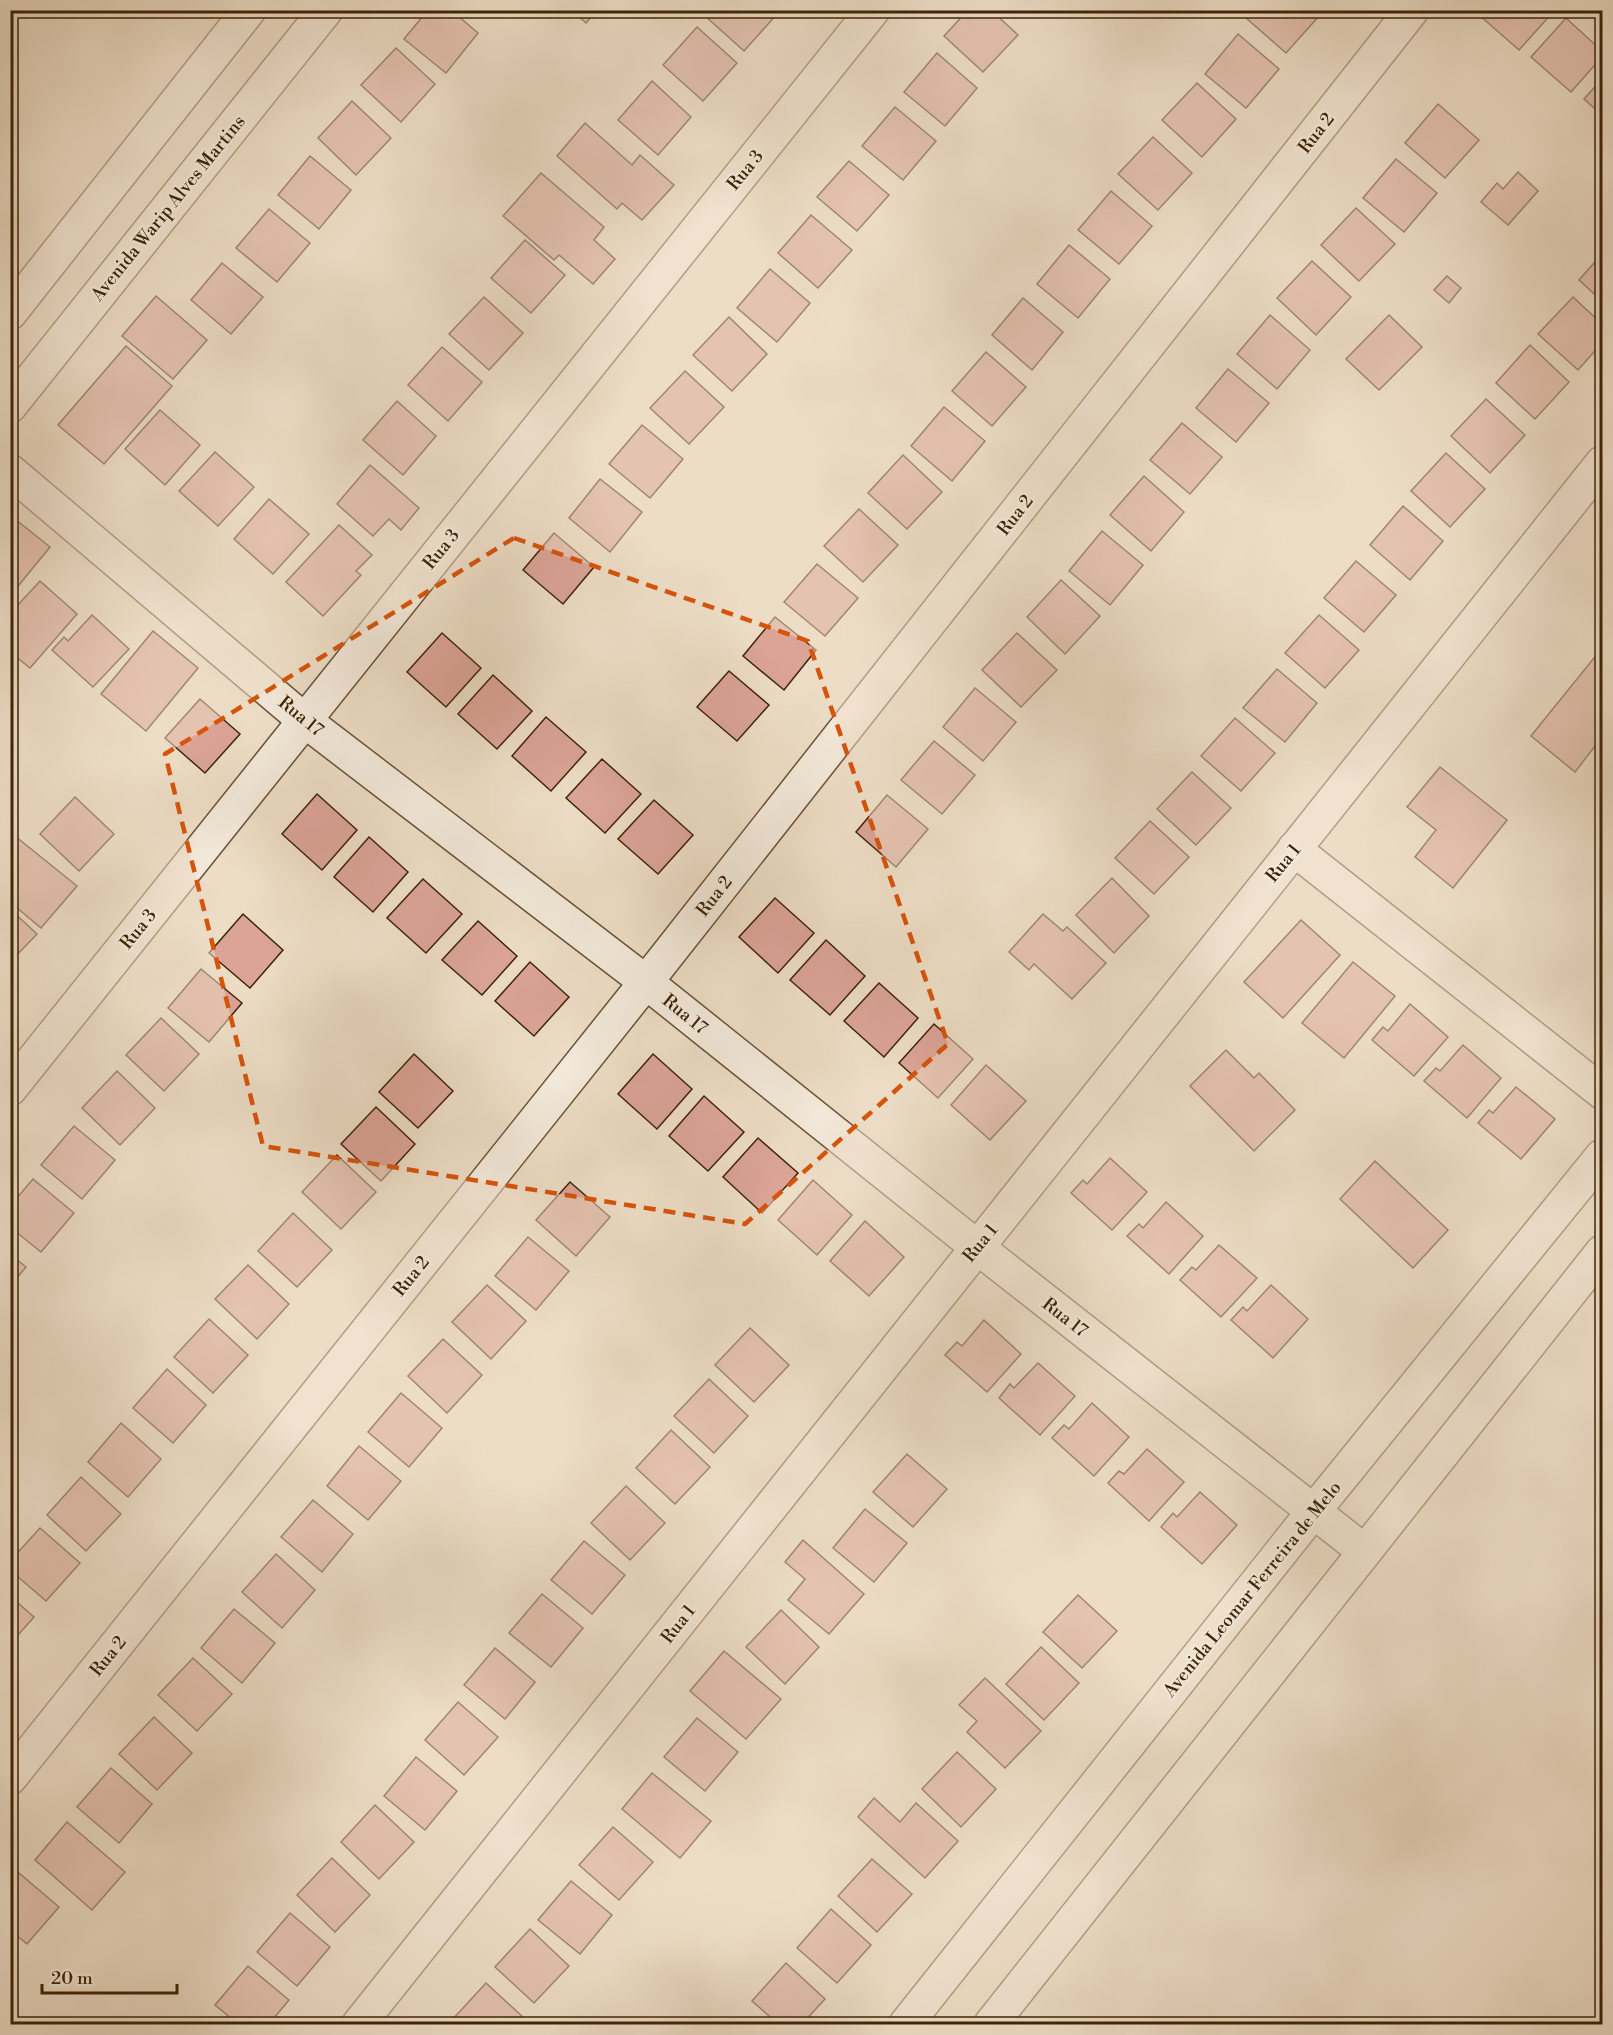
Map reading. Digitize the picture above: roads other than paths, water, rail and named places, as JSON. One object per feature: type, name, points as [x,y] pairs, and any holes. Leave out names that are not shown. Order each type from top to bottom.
[{"type":"street","points":[[10,313],[249,10]]},
{"type":"street","name":"Avenida Warip Alves Martins","points":[[10,406],[326,10]]},
{"type":"street","name":"Rua 3","points":[[10,1089],[873,10]]},
{"type":"street","name":"Rua 2","points":[[10,1778],[646,982],[1413,10]]},
{"type":"street","name":"Rua 1","points":[[359,2025],[1602,463]]},
{"type":"street","name":"Rua 17","points":[[10,471],[304,720],[646,982],[977,1247],[1364,1551]]},
{"type":"street","points":[[1294,849],[1602,1092]]},
{"type":"street","name":"Avenida Leomar Ferreira de Melo","points":[[906,2025],[1313,1512],[1602,1156]]},
{"type":"street","points":[[991,2025],[1602,1252]]}]
